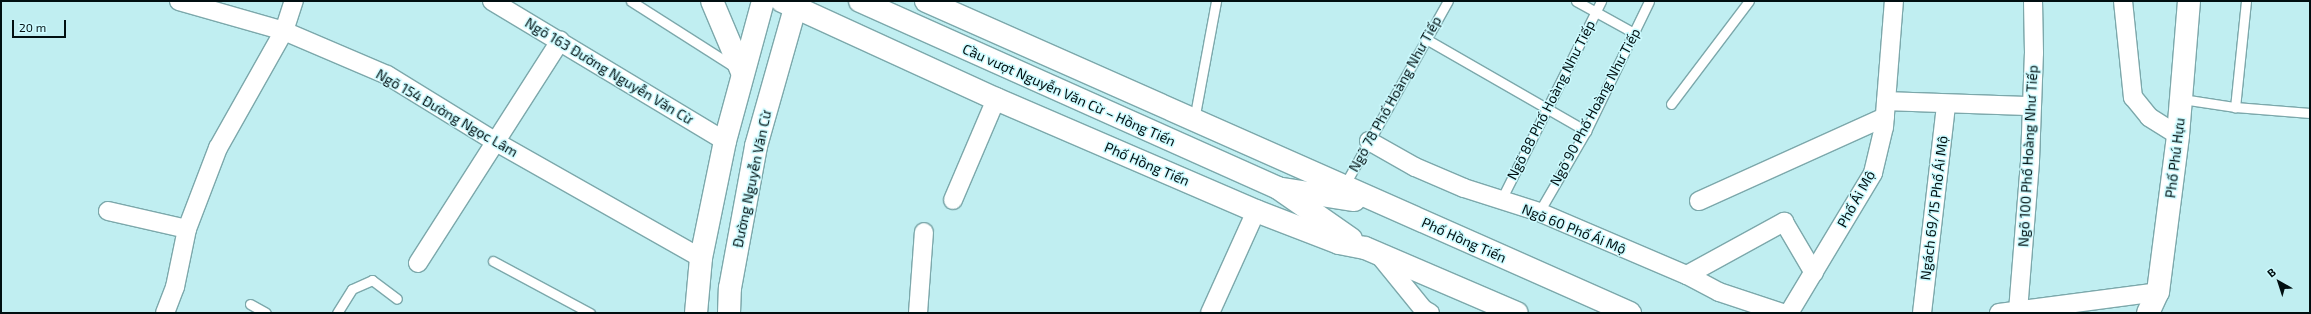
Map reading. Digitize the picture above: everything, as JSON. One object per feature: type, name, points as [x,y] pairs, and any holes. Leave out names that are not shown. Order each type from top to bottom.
[{"type":"main road","points":[[712,1],[742,72]]},
{"type":"main road","points":[[696,313],[700,258],[725,141],[742,72],[764,1]]},
{"type":"main road","name":"Cầu vượt Nguyễn Văn Cừ – Hồng Tiến","points":[[860,1],[1278,188]]},
{"type":"main road","name":"Phố Hồng Tiến","points":[[926,1],[1630,313]]},
{"type":"main road","name":"Phố Phú Hựu","points":[[2148,313],[2158,292],[2182,99],[2190,1]]},
{"type":"main road","name":"Phố Hồng Tiến","points":[[791,3],[996,99],[1256,211],[1339,243],[1372,252],[1517,313]]},
{"type":"main road","name":"Đường Nguyễn Văn Cừ","points":[[729,313],[730,288],[756,146],[791,3]]},
{"type":"main road","points":[[1278,188],[1384,205]]},
{"type":"main road","points":[[1278,188],[1372,252]]},
{"type":"street","name":"Ngõ 154 Đường Ngọc Lâm","points":[[179,1],[209,6],[284,31],[387,75],[496,142],[700,258]]},
{"type":"street","points":[[165,313],[175,287],[187,230],[218,148],[284,31],[294,1]]},
{"type":"street","name":"Ngõ 163 Đường Nguyễn Văn Cừ","points":[[492,1],[725,141]]},
{"type":"street","name":"Phố Ái Mộ","points":[[1789,313],[1873,173],[1886,109],[1894,1]]},
{"type":"street","name":"Ngõ 100 Phố Hoàng Như Tiếp","points":[[2018,311],[2032,106],[2033,1]]},
{"type":"street","points":[[2123,1],[2133,97],[2149,117],[2178,135]]},
{"type":"street","points":[[418,263],[560,41]]},
{"type":"street","points":[[953,200],[996,99]]},
{"type":"street","points":[[1699,201],[1886,109],[1946,104],[2032,106]]},
{"type":"street","name":"Ngách 69/15 Phố Ái Mộ","points":[[1922,313],[1946,104]]},
{"type":"street","name":"Ngõ 60 Phố Ái Mộ","points":[[1369,141],[1415,167],[1500,200],[1539,212],[1687,275],[1719,292],[1782,313]]},
{"type":"street","points":[[108,211],[187,230]]},
{"type":"street","points":[[1210,313],[1256,211]]},
{"type":"street","points":[[1687,275],[1784,222],[1814,273]]},
{"type":"street","points":[[918,313],[924,232]]},
{"type":"street","points":[[1372,252],[1423,309],[1430,313]]},
{"type":"street","points":[[1999,313],[2158,292]]},
{"type":"lane","points":[[631,1],[742,72]]},
{"type":"lane","points":[[1194,121],[1216,1]]},
{"type":"lane","name":"Ngõ 78 Phố Hoàng Như Tiếp","points":[[1343,187],[1448,1]]},
{"type":"lane","points":[[1576,1],[1634,34]]},
{"type":"lane","name":"Ngõ 88 Phố Hoàng Như Tiếp","points":[[1500,200],[1548,109],[1601,1]]},
{"type":"lane","name":"Ngõ 90 Phố Hoàng Như Tiếp","points":[[1539,212],[1586,131],[1649,1]]},
{"type":"lane","points":[[1671,104],[1749,1]]},
{"type":"lane","points":[[2235,107],[2246,1]]},
{"type":"lane","points":[[1426,38],[1586,131]]},
{"type":"lane","points":[[2182,99],[2235,107],[2310,114]]},
{"type":"lane","points":[[493,261],[590,313]]},
{"type":"lane","points":[[337,313],[352,289],[372,280],[397,299]]},
{"type":"lane","points":[[250,304],[266,313]]}]
